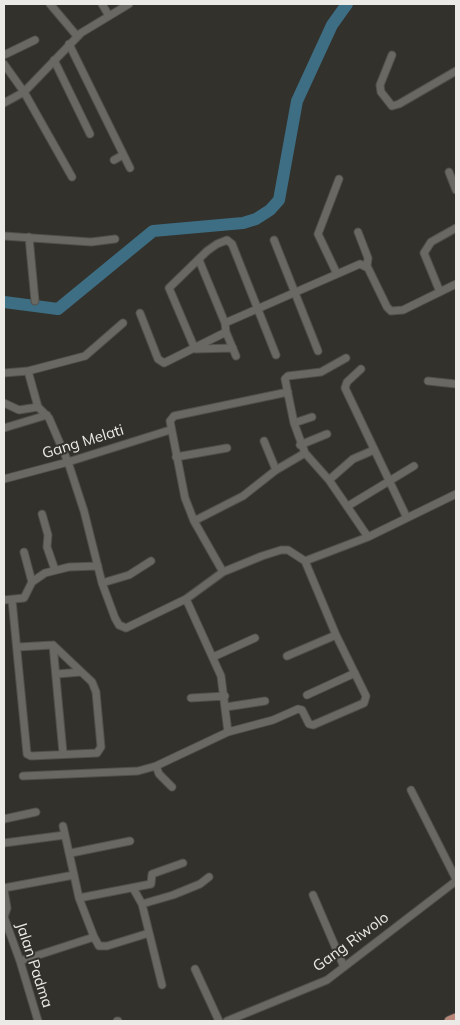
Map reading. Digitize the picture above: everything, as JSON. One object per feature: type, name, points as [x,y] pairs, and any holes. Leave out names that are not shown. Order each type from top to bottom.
[{"type":"main road","points":[[449,1021],[456,1018]]},
{"type":"street","points":[[50,4],[77,36]]},
{"type":"street","points":[[102,4],[109,16]]},
{"type":"street","points":[[4,103],[24,92],[77,36],[129,4]]},
{"type":"street","points":[[4,55],[35,40]]},
{"type":"street","points":[[69,44],[130,168]]},
{"type":"street","points":[[392,55],[380,84],[380,92],[392,106],[399,104],[456,71]]},
{"type":"street","points":[[54,60],[90,134]]},
{"type":"street","points":[[4,64],[24,92],[72,177]]},
{"type":"street","points":[[114,160],[123,155]]},
{"type":"street","points":[[448,172],[456,190]]},
{"type":"street","points":[[337,274],[318,234],[339,179]]},
{"type":"street","points":[[440,292],[424,253],[431,242],[456,228]]},
{"type":"street","points":[[358,232],[368,258],[367,266],[387,307],[391,311],[403,310],[456,284]]},
{"type":"street","points":[[4,236],[91,242],[115,238]]},
{"type":"street","points":[[29,237],[35,301]]},
{"type":"street","points":[[274,240],[318,352]]},
{"type":"street","points":[[195,349],[169,288],[217,244],[230,242],[276,355]]},
{"type":"street","points":[[195,349],[235,352],[199,260]]},
{"type":"street","points":[[225,323],[360,264],[367,266]]},
{"type":"street","points":[[140,313],[160,362],[164,363],[226,332]]},
{"type":"street","points":[[4,373],[28,371],[85,356],[122,323]]},
{"type":"street","points":[[346,358],[334,366],[312,374],[286,377],[300,445],[329,480],[368,538]]},
{"type":"street","points":[[361,369],[347,382],[345,388],[407,518]]},
{"type":"street","points":[[23,776],[138,771],[156,766],[228,732],[272,720],[298,709],[302,710],[309,724],[313,725],[361,706],[366,700],[366,696],[336,635],[305,561],[288,550],[281,550],[223,572],[186,599],[131,628],[119,625],[102,583],[84,511],[68,462],[47,415],[38,407],[28,371]]},
{"type":"street","points":[[428,381],[456,384]]},
{"type":"street","points":[[223,572],[194,521],[185,498],[170,430],[170,421],[174,416],[288,392]]},
{"type":"street","points":[[4,403],[19,410],[38,407]]},
{"type":"street","points":[[4,428],[47,415]]},
{"type":"street","points":[[294,423],[312,417]]},
{"type":"street","name":"Gang Melati","points":[[4,479],[68,462],[170,430]]},
{"type":"street","points":[[300,445],[327,434]]},
{"type":"street","points":[[264,441],[276,470]]},
{"type":"street","points":[[176,457],[227,448]]},
{"type":"street","points":[[329,480],[353,459],[374,450]]},
{"type":"street","points":[[194,521],[234,501],[276,470],[305,453]]},
{"type":"street","points":[[348,506],[414,466]]},
{"type":"street","points":[[305,561],[368,538],[456,494]]},
{"type":"street","points":[[42,514],[48,535],[47,547],[54,570]]},
{"type":"street","points":[[24,552],[32,582]]},
{"type":"street","points":[[102,583],[129,575],[150,561]]},
{"type":"street","points":[[18,647],[53,645],[92,682],[96,692],[101,747],[97,753],[63,753],[31,756],[25,749],[18,647],[8,600],[24,598],[32,582],[46,573],[70,567],[98,566]]},
{"type":"street","points":[[186,599],[214,657],[225,696],[228,732]]},
{"type":"street","points":[[287,656],[336,635]]},
{"type":"street","points":[[214,657],[256,638]]},
{"type":"street","points":[[53,645],[63,753]]},
{"type":"street","points":[[57,674],[81,672]]},
{"type":"street","points":[[307,694],[355,673]]},
{"type":"street","points":[[191,698],[225,696]]},
{"type":"street","points":[[226,707],[265,701]]},
{"type":"street","points":[[156,766],[159,774],[172,787]]},
{"type":"street","points":[[411,790],[456,880]]},
{"type":"street","points":[[4,819],[36,812]]},
{"type":"street","points":[[63,826],[71,853],[79,898],[94,937],[100,946],[108,946],[149,934]]},
{"type":"street","points":[[4,843],[65,835]]},
{"type":"street","points":[[71,853],[130,841]]},
{"type":"street","points":[[79,898],[152,883],[150,875],[154,872],[183,863]]},
{"type":"street","points":[[4,917],[7,908],[4,889],[74,874]]},
{"type":"street","points":[[142,904],[173,896],[200,884],[209,877]]},
{"type":"street","name":"Gang Riwolo","points":[[227,1021],[327,980],[456,880]]},
{"type":"street","points":[[133,888],[142,904],[162,985]]},
{"type":"street","points":[[313,896],[344,967]]},
{"type":"street","name":"Jalan Padma","points":[[4,917],[20,961],[38,1021]]},
{"type":"street","points":[[20,961],[94,937]]},
{"type":"street","points":[[195,969],[219,1021]]},
{"type":"waterway","points":[[4,302],[58,309],[153,231],[243,223],[256,219],[270,210],[279,200],[297,101],[332,25],[347,4]]}]
